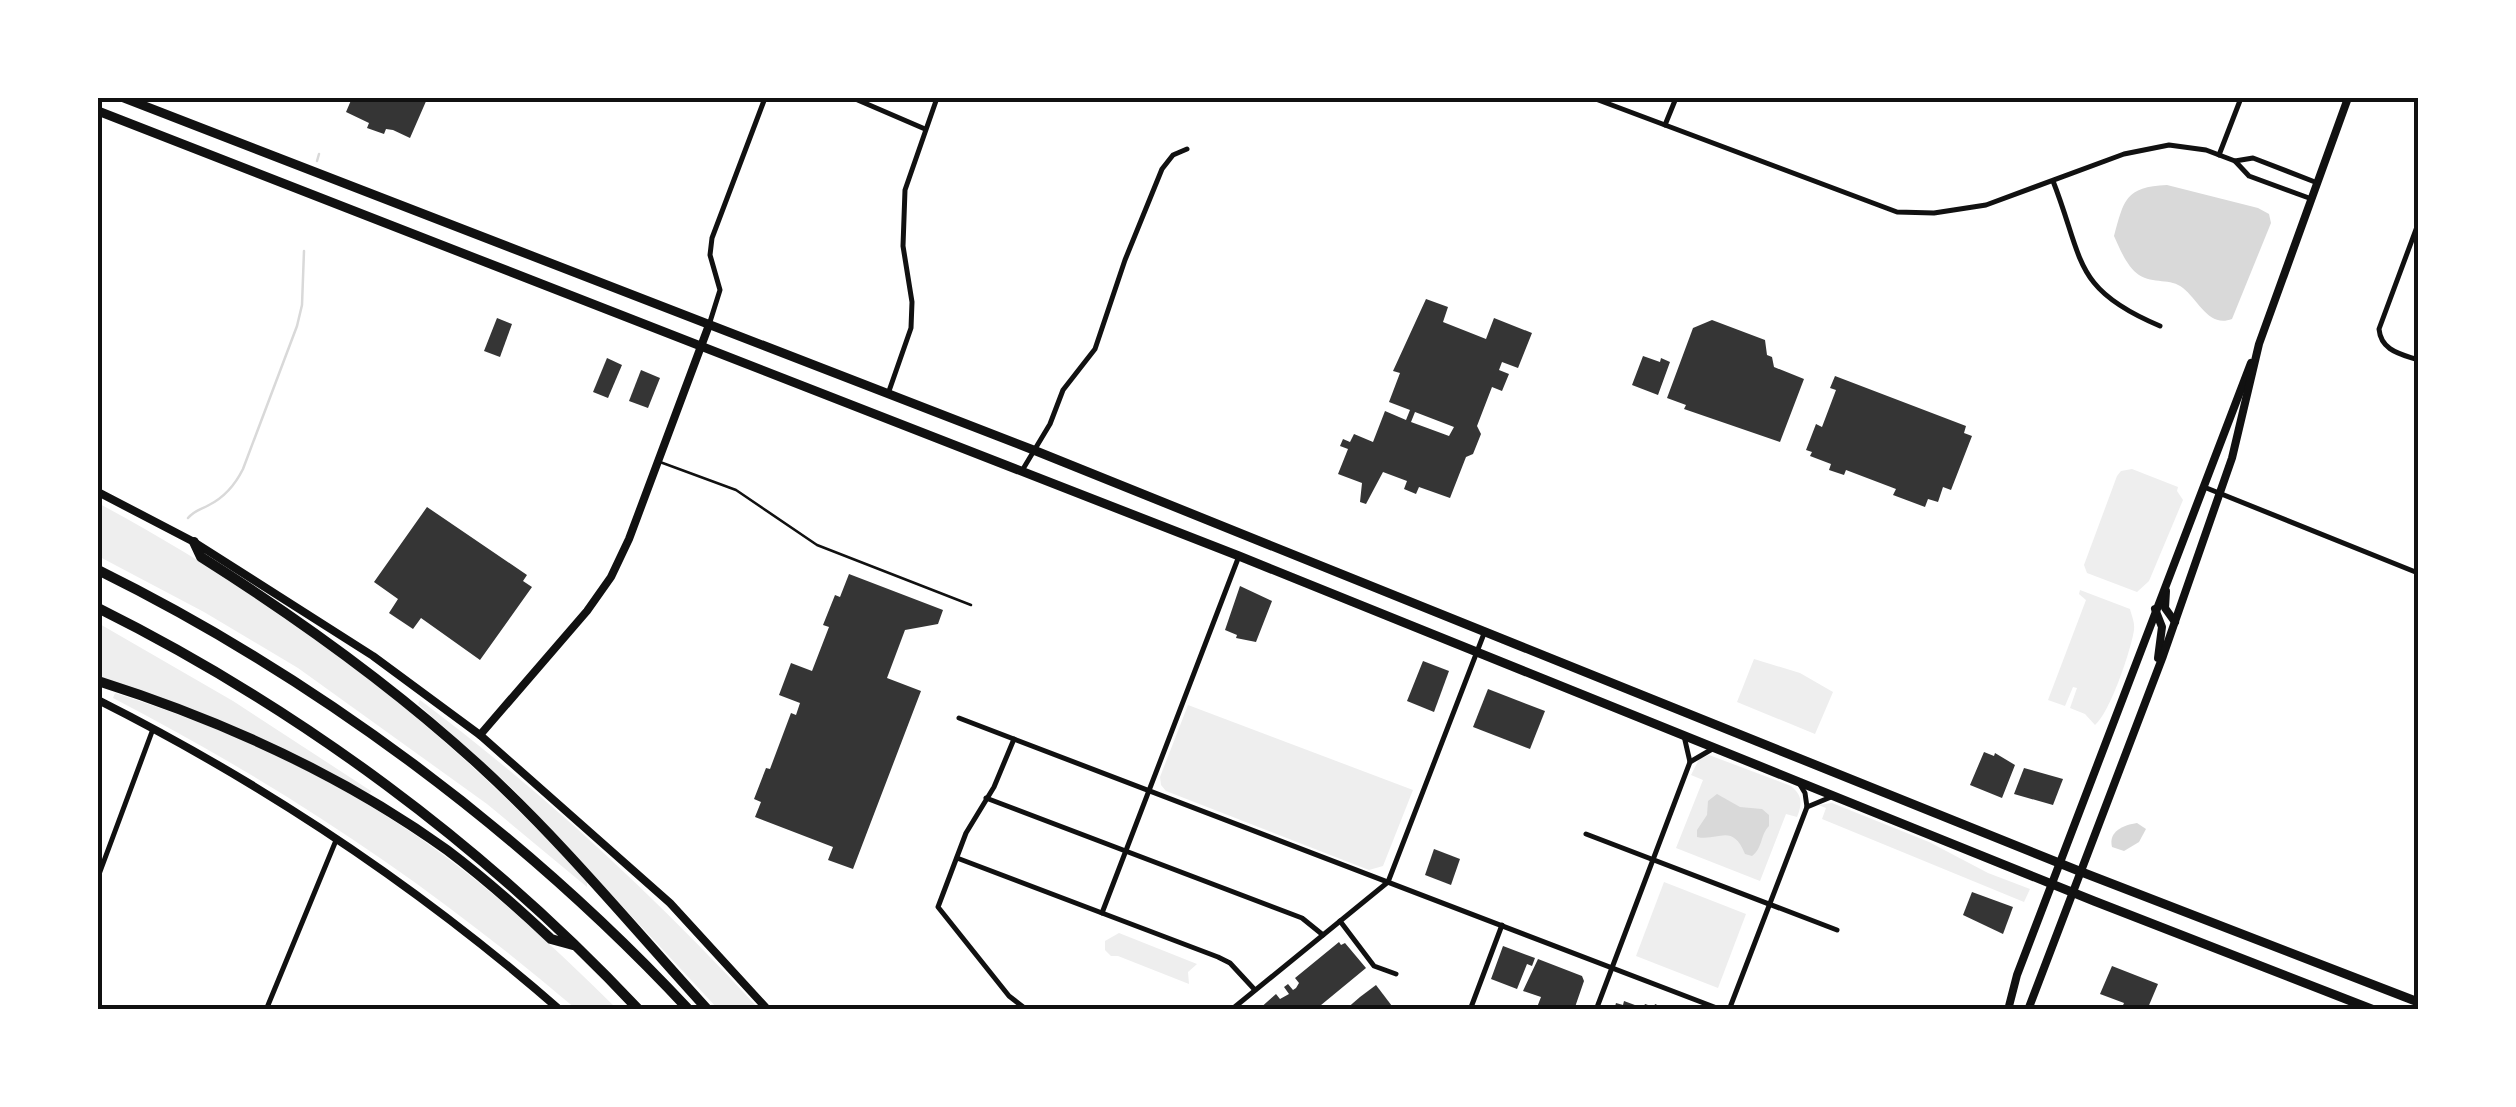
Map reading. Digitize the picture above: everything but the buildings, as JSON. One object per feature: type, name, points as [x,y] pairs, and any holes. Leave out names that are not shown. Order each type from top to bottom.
[{"type":"highway","points":[[194,542],[201,557],[360,666],[482,766],[579,866],[708,1010]]},
{"type":"highway","points":[[98,570],[198,624],[272,670],[453,795],[564,888],[689,1010]]},
{"type":"highway","points":[[98,608],[161,640],[317,736],[426,816],[576,946],[639,1010]]},
{"type":"highway","points":[[98,681],[243,733],[340,784],[446,850],[552,939],[576,946]]},
{"type":"main road","points":[[124,98],[1036,450],[2060,864],[2418,1002]]},
{"type":"main road","points":[[2008,1010],[2017,975],[2260,344],[2309,198],[2348,98]]},
{"type":"main road","points":[[98,110],[1239,556],[2374,1010]]},
{"type":"main road","points":[[162,136],[170,116]]},
{"type":"main road","points":[[480,735],[598,597],[621,558],[709,325]]},
{"type":"main road","points":[[2028,1010],[2156,674],[2220,493],[2260,344]]},
{"type":"main road","points":[[98,492],[194,542],[372,656],[480,735],[670,903],[768,1010]]},
{"type":"main road","points":[[2175,622],[2165,608],[2165,598],[2176,558]]},
{"type":"main road","points":[[2156,609],[2162,628],[2156,674]]},
{"type":"main road","points":[[98,700],[211,759],[336,838],[441,912],[560,1010]]},
{"type":"street","points":[[709,325],[720,290],[710,255],[712,238],[764,98]]},
{"type":"street","points":[[853,98],[924,128]]},
{"type":"street","points":[[888,394],[911,328],[912,302],[903,246],[905,190],[937,98]]},
{"type":"street","points":[[1592,98],[1897,212],[1986,205],[2124,154],[2169,145],[2219,155],[2250,176],[2309,198]]},
{"type":"street","points":[[1665,125],[1676,98]]},
{"type":"street","points":[[2219,155],[2241,98]]},
{"type":"street","points":[[1022,472],[1063,390],[1095,349],[1124,260],[1162,169],[1173,156],[1188,149]]},
{"type":"street","points":[[2234,162],[2253,158],[2315,182]]},
{"type":"street","points":[[2053,181],[2079,261],[2096,289],[2118,307],[2160,326]]},
{"type":"street","points":[[2418,224],[2379,336],[2389,349],[2418,360]]},
{"type":"street","points":[[2204,487],[2418,573]]},
{"type":"street","points":[[1102,912],[1239,556]]},
{"type":"street","points":[[1230,1010],[1388,882],[1485,630]]},
{"type":"street","points":[[959,718],[1725,1010],[1806,808],[1805,793],[1797,780]]},
{"type":"street","points":[[98,878],[153,729]]},
{"type":"street","points":[[1596,1010],[1690,762],[1683,734]]},
{"type":"street","points":[[1014,739],[1000,774],[972,821],[938,907],[1009,996],[1027,1010]]},
{"type":"street","points":[[1690,762],[1716,748]]},
{"type":"street","points":[[1806,808],[1820,799],[1836,796]]},
{"type":"street","points":[[986,798],[1302,918],[1322,936]]},
{"type":"street","points":[[1586,834],[1837,930]]},
{"type":"street","points":[[266,1010],[336,838]]},
{"type":"street","points":[[957,858],[1218,957],[1230,963],[1255,990]]},
{"type":"street","points":[[1340,921],[1374,966],[1396,974]]},
{"type":"street","points":[[1470,1010],[1502,925]]},
{"type":"lane","points":[[659,461],[736,490],[818,545],[971,605]]},
{"type":"shaded area","points":[[2167,185],[2269,214],[2271,223],[2232,319],[2211,317],[2178,285],[2139,275],[2121,252],[2114,236],[2128,198],[2142,189]]},
{"type":"shaded area","points":[[2132,469],[2178,487],[2183,500],[2149,581],[2137,592],[2087,573],[2084,565],[2117,476]]},
{"type":"shaded area","points":[[98,503],[232,582],[359,672],[477,771],[533,825],[587,882],[587,887],[487,804],[298,668],[98,556]]},
{"type":"shaded area","points":[[2080,590],[2130,609],[2134,624],[2119,680],[2095,725],[2085,714],[2070,708],[2077,688],[2073,687],[2065,706],[2048,700],[2086,600]]},
{"type":"shaded area","points":[[98,623],[233,701],[371,791],[369,795],[295,755],[98,679]]},
{"type":"shaded area","points":[[1754,659],[1800,673],[1833,692],[1815,734],[1737,702]]},
{"type":"shaded area","points":[[115,693],[251,744],[380,812],[500,900],[617,1009],[576,1009],[466,920],[354,840],[238,767],[113,698]]},
{"type":"shaded area","points":[[420,700],[597,847],[759,1009],[718,1009],[515,791],[418,704]]},
{"type":"shaded area","points":[[1188,705],[1413,790],[1383,866],[1369,870],[1166,791],[1160,777]]},
{"type":"shaded area","points":[[1709,755],[1791,786],[1799,797],[1797,817],[1786,814],[1760,881],[1676,848],[1703,780],[1691,775],[1699,759]]},
{"type":"shaded area","points":[[1717,794],[1740,807],[1762,809],[1769,815],[1769,826],[1752,856],[1745,854],[1730,836],[1697,837],[1707,815],[1708,801]]},
{"type":"shaded area","points":[[1832,803],[2030,889],[2024,902],[1822,819],[1826,808],[1818,805]]},
{"type":"shaded area","points":[[2137,823],[2146,829],[2139,842],[2124,851],[2112,847],[2115,833]]},
{"type":"shaded area","points":[[1664,882],[1746,914],[1718,988],[1636,956]]},
{"type":"shaded area","points":[[1119,933],[1197,964],[1188,972],[1189,984],[1111,956],[1105,950],[1105,941]]},
{"type":"waterway","points":[[317,161],[319,154]]},
{"type":"waterway","points":[[188,518],[225,494],[243,469],[297,326],[302,305],[304,251]]}]
